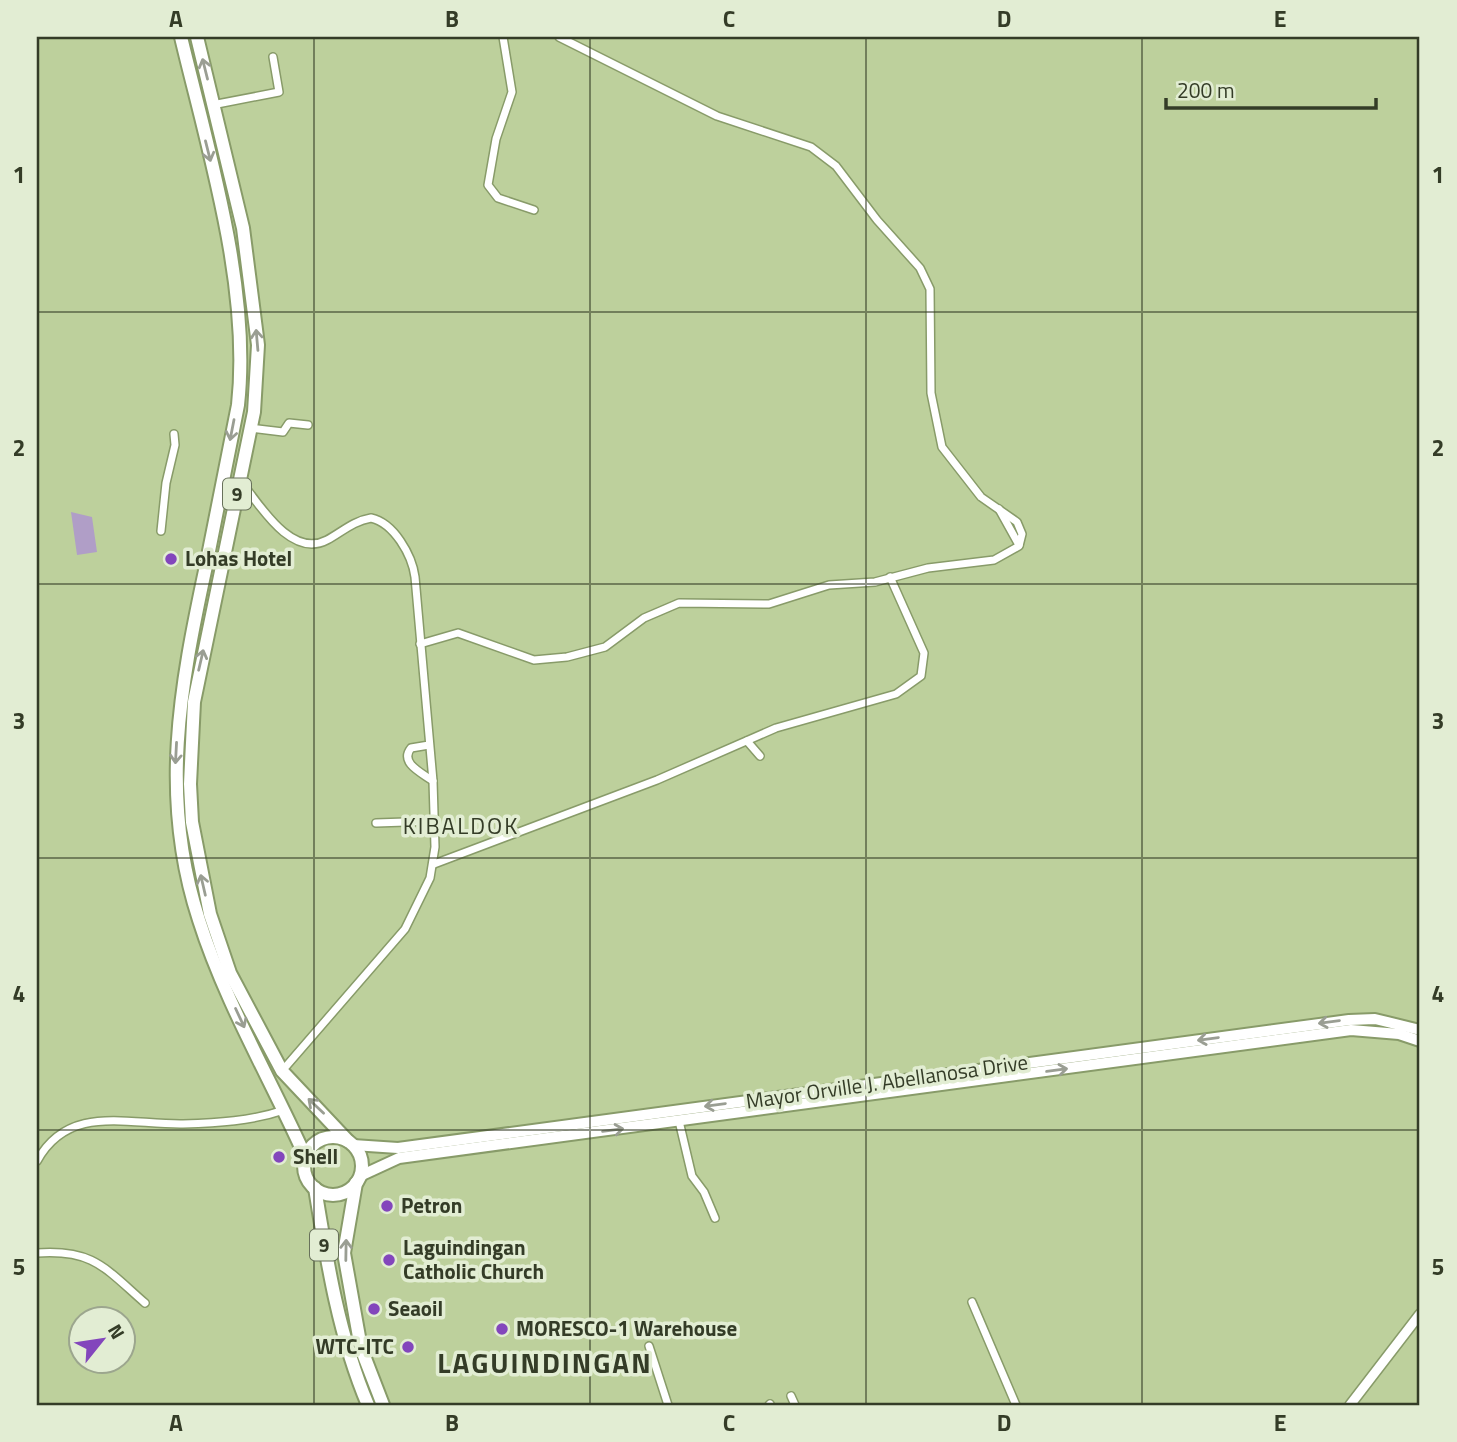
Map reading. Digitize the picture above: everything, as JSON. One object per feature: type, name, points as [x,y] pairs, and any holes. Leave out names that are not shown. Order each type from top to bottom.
[{"type":"highway","name":"9","points":[[180,37],[225,230],[242,368],[238,405],[188,652],[176,743],[176,816],[222,980],[305,1156],[306,1177],[315,1188],[334,1297],[368,1405]]},
{"type":"highway","name":"9","points":[[197,37],[243,228],[258,345],[250,428],[198,673],[190,750],[192,822],[204,916],[230,974],[282,1071],[350,1143],[362,1163],[344,1253],[361,1348],[383,1405]]},
{"type":"highway","points":[[242,368],[258,366]]},
{"type":"highway","points":[[250,1041],[262,1034]]},
{"type":"highway","points":[[305,1156],[312,1145],[323,1138],[336,1137],[350,1143]]},
{"type":"highway","points":[[315,1188],[337,1195],[358,1180]]},
{"type":"main road","name":"Mayor Orville J. Abellanosa Drive","points":[[350,1143],[398,1148],[1349,1020],[1374,1019],[1420,1030]]},
{"type":"main road","name":"Mayor Orville J. Abellanosa Drive","points":[[358,1180],[399,1157],[1351,1030],[1387,1032],[1420,1041]]},
{"type":"street","points":[[503,37],[512,92],[490,163],[488,185],[498,198],[534,210]]},
{"type":"street","points":[[421,644],[451,634],[465,634],[534,660],[567,657],[605,647],[644,618],[679,603],[769,604],[821,586],[875,582],[928,568],[993,560],[1019,546],[1020,527],[1013,518],[981,497],[940,444],[931,393],[932,306],[926,278],[836,166],[811,147],[717,116],[682,96],[559,37]]},
{"type":"street","points":[[198,108],[279,92],[273,57]]},
{"type":"street","points":[[250,428],[283,432],[289,423],[307,425]]},
{"type":"street","points":[[160,531],[174,434]]},
{"type":"street","points":[[239,479],[290,537],[302,545],[319,544],[363,519],[378,520],[387,527],[413,564],[433,781],[434,863],[424,894],[405,929],[282,1071]]},
{"type":"street","points":[[434,863],[657,780],[794,723],[896,694],[921,676],[924,653],[890,578]]},
{"type":"street","points":[[747,741],[760,756]]},
{"type":"street","points":[[429,745],[411,748],[407,758],[411,766],[433,781]]},
{"type":"street","points":[[376,823],[435,821]]},
{"type":"street","points":[[37,1161],[53,1138],[85,1123],[235,1121],[284,1110]]},
{"type":"street","points":[[679,1121],[692,1176],[704,1192],[715,1218]]},
{"type":"street","points":[[37,1253],[73,1252],[87,1256],[145,1303]]},
{"type":"street","points":[[972,1302],[1016,1405]]},
{"type":"street","points":[[1350,1405],[1420,1314]]},
{"type":"street","points":[[649,1346],[668,1405]]},
{"type":"street","points":[[792,1396],[795,1405]]},
{"type":"shaded area","points":[[71,512],[92,517],[97,552],[77,555]]},
{"type":"place","name":"Lohas Hotel","points":[[171,559]]},
{"type":"place","name":"Shell","points":[[279,1157]]},
{"type":"place","name":"Petron","points":[[387,1206]]},
{"type":"place","name":"Laguindingan Catholic Church","points":[[389,1260]]},
{"type":"place","name":"Seaoil","points":[[374,1309]]},
{"type":"place","name":"MORESCO-1 Warehouse","points":[[502,1329]]},
{"type":"place","name":"WTC-ITC","points":[[408,1347]]},
{"type":"district","name":"KIBALDOK","points":[[461,826]]},
{"type":"district","name":"LAGUINDINGAN","points":[[545,1363]]}]
